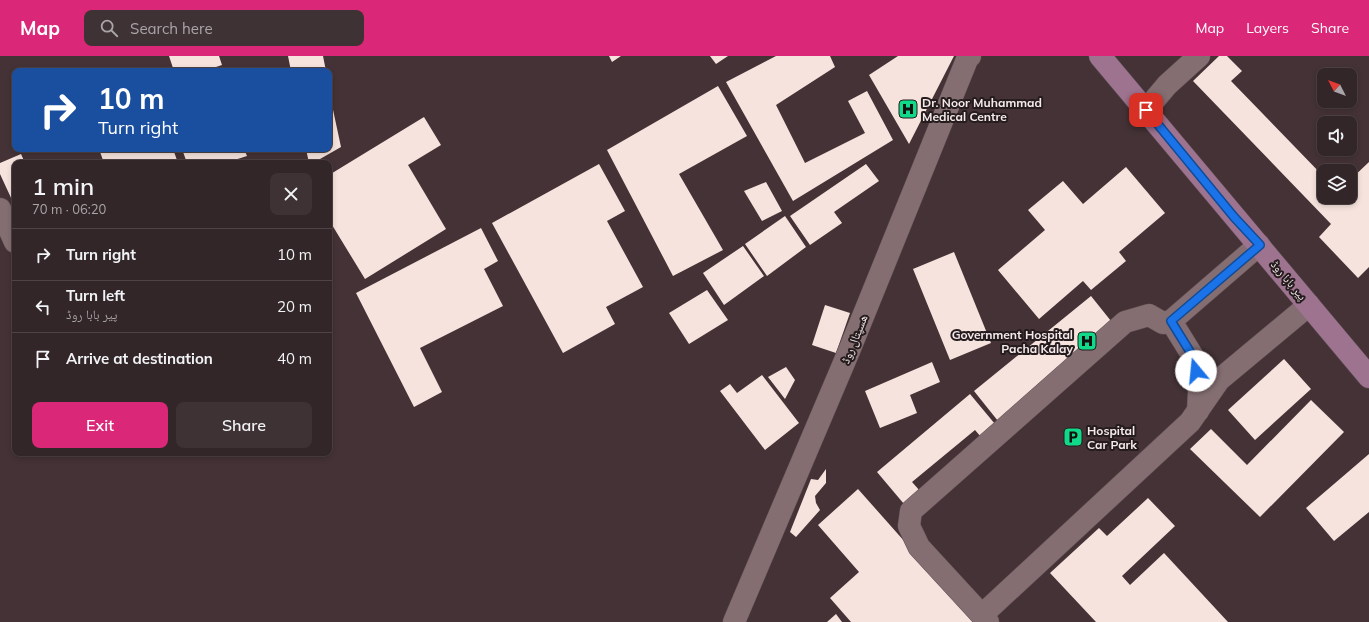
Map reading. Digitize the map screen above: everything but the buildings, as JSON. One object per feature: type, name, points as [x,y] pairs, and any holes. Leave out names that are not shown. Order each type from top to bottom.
[{"type":"main road","name":"پیر بابا روڈ","points":[[1100,56],[1234,217],[1260,245],[1369,377]]},
{"type":"street","name":"ھسپتال روڈ","points":[[734,622],[849,351],[927,156],[968,57],[970,56]]},
{"type":"street","points":[[1146,110],[1167,85],[1199,56]]},
{"type":"street","points":[[0,209],[12,235]]},
{"type":"street","points":[[1260,245],[1171,321],[1163,323],[1149,315],[1125,322],[911,511],[909,526],[919,547],[985,618],[1190,422],[1219,380],[1309,305]]},
{"type":"street","points":[[1171,321],[1192,355],[1199,391],[1198,410]]},
{"type":"place","name":"Dr. Noor Muhammad Medical Centre","points":[[908,109]]},
{"type":"place","name":"Government Hospital Pacha Kalay","points":[[1087,341]]},
{"type":"place","name":"Hospital Car Park","points":[[1073,437]]},
{"type":"route","points":[[1146,110],[1234,217],[1260,245],[1171,321],[1192,355],[1196,371]]}]
